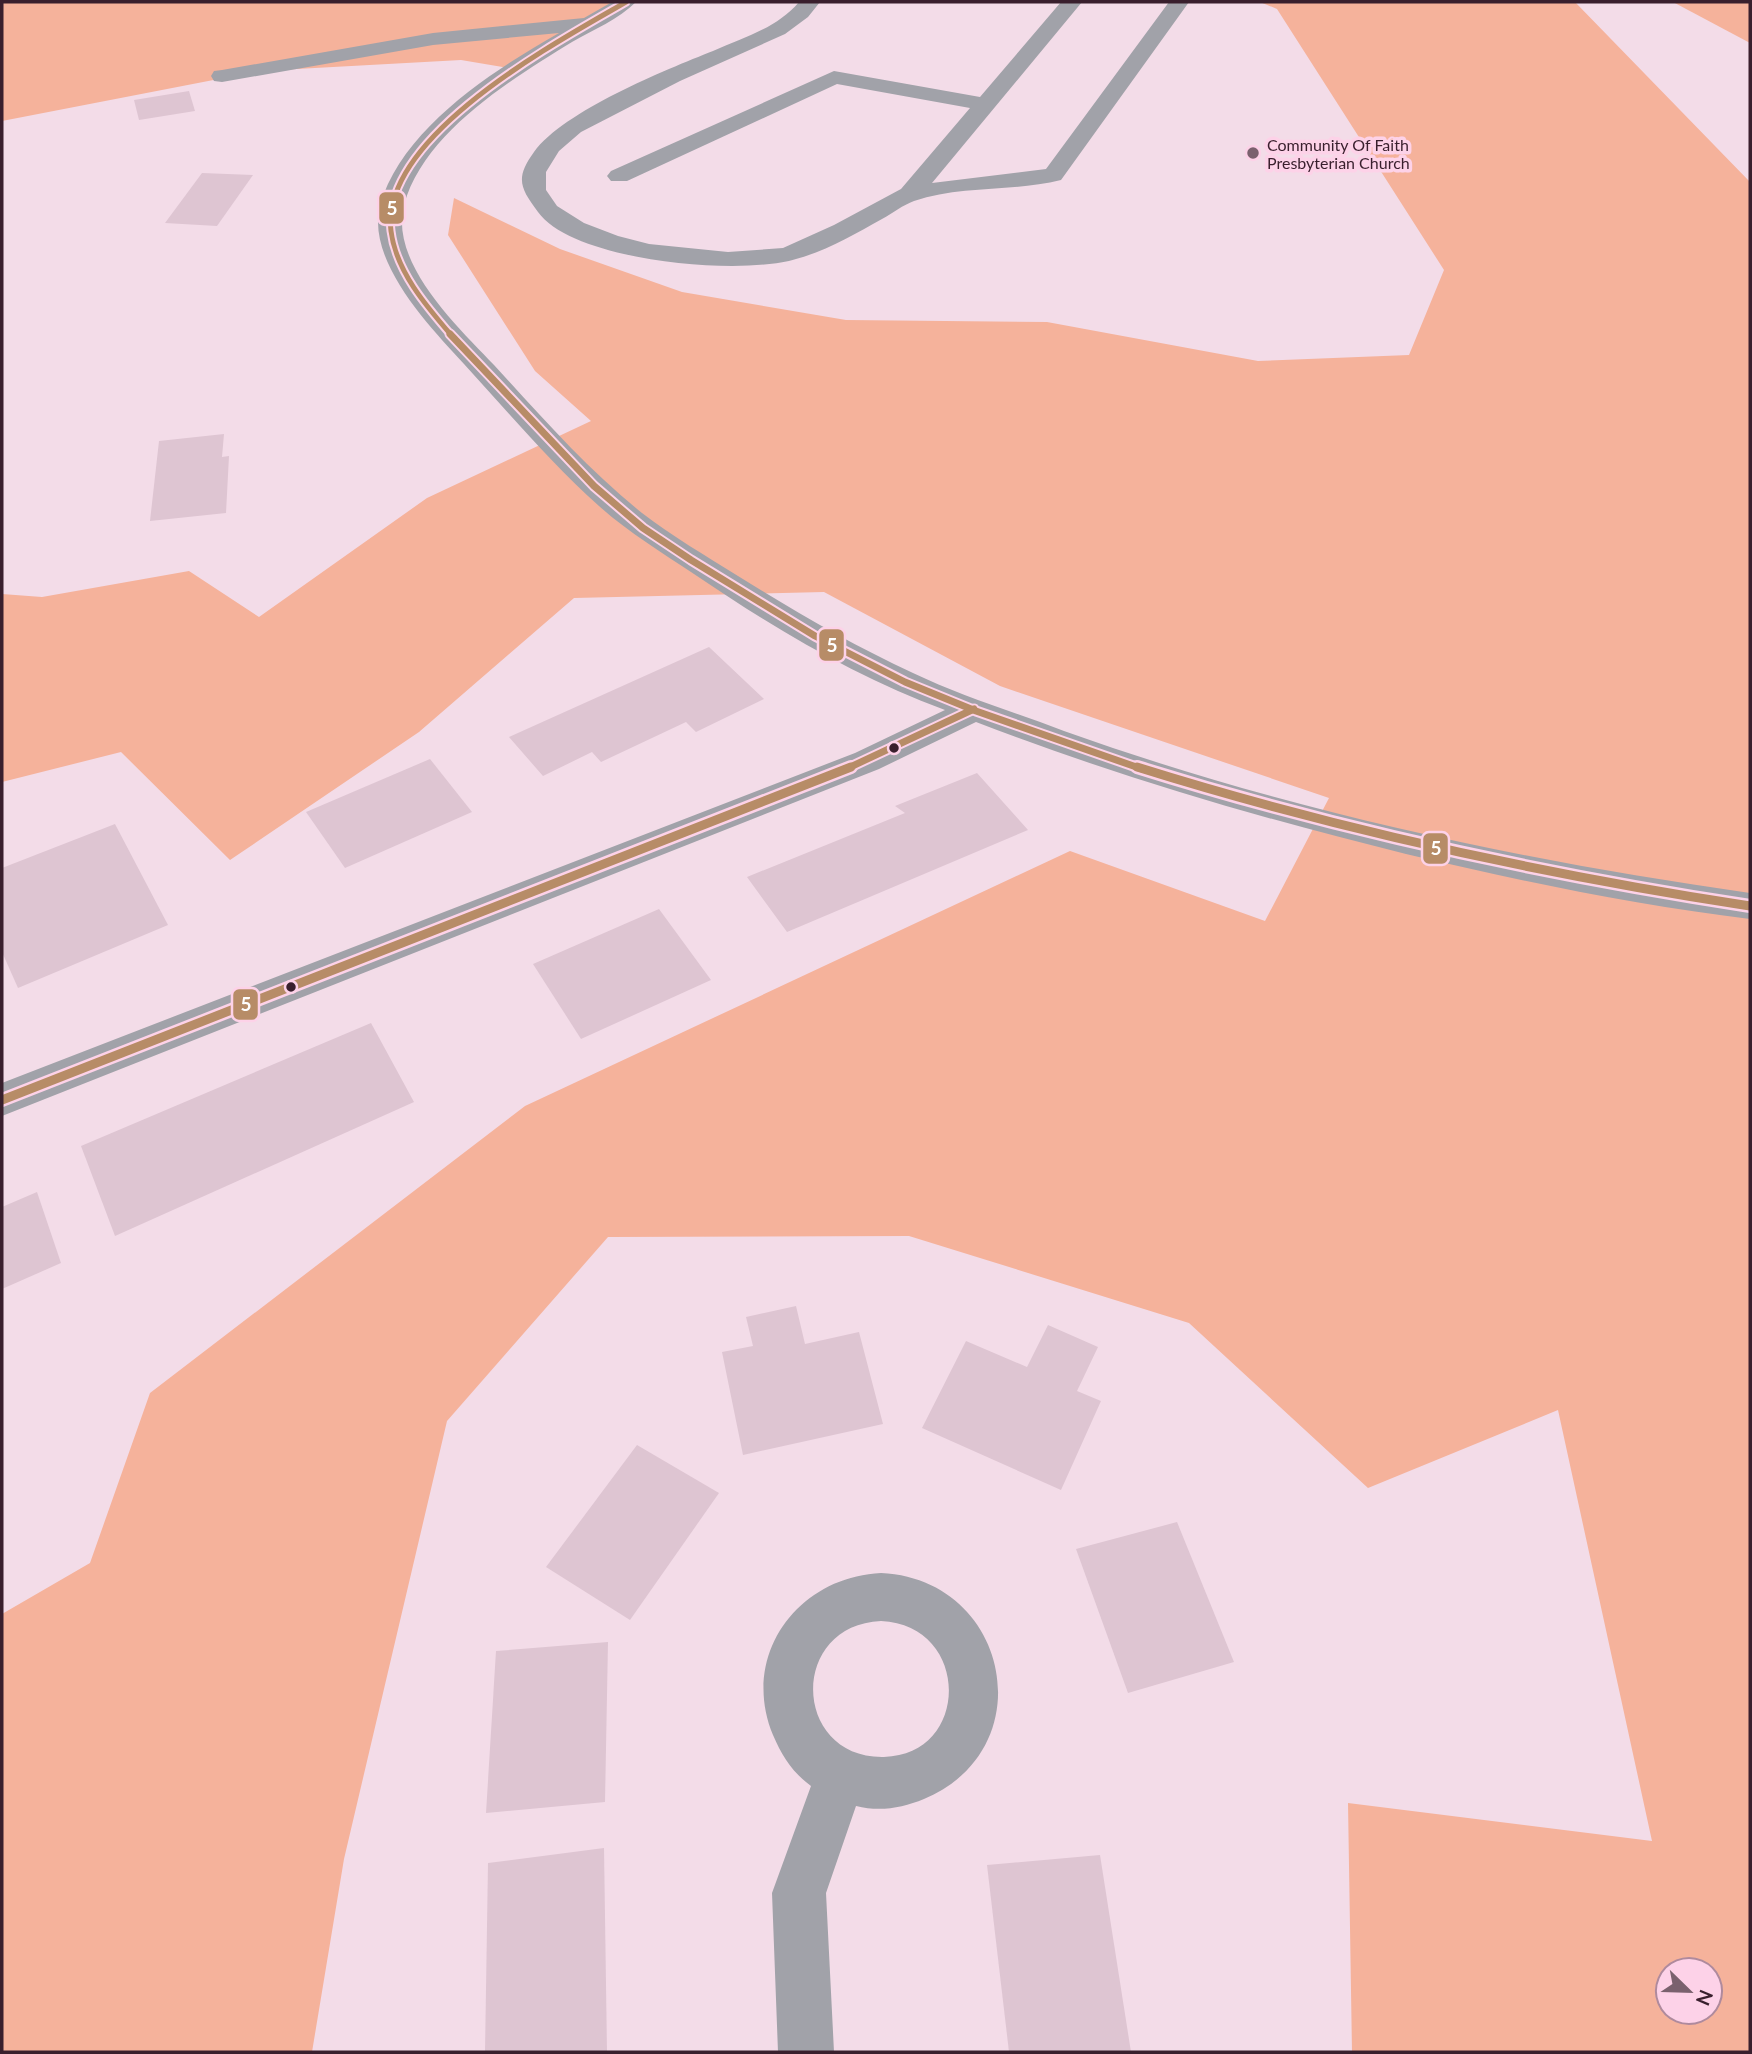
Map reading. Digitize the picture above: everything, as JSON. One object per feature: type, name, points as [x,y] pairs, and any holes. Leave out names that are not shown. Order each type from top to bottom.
[{"type":"street","points":[[626,2],[515,69],[445,123],[427,142],[403,176],[391,210],[390,228],[404,274],[439,322],[558,451],[632,519],[765,608],[900,680],[1063,744],[1242,800],[1410,843],[1574,879],[1750,906]]},
{"type":"street","points":[[810,2],[791,20],[760,38],[665,79],[573,127],[536,164],[533,188],[545,208],[573,227],[620,244],[691,259],[735,259],[786,254],[853,225],[909,195],[1053,175],[1179,2]]},
{"type":"street","points":[[909,195],[1072,2]]},
{"type":"street","points":[[222,76],[433,39],[591,23]]},
{"type":"street","points":[[619,176],[834,77],[984,104]]},
{"type":"street","points":[[2,1100],[867,761],[974,709]]},
{"type":"street","points":[[806,2052],[799,1893],[841,1776]]},
{"type":"shaded area","points":[[2,2],[626,2],[515,69],[461,60],[260,71],[2,121]]},
{"type":"shaded area","points":[[1260,2],[1575,2],[1750,182],[1750,2052],[1352,2052],[1348,1803],[1652,1841],[1558,1410],[1368,1488],[1189,1323],[909,1236],[608,1237],[447,1421],[344,1859],[312,2052],[2,2052],[2,1614],[90,1563],[150,1393],[525,1106],[1070,851],[1265,921],[1329,798],[1000,686],[824,592],[574,598],[419,732],[230,860],[121,752],[2,782],[2,594],[42,597],[189,571],[259,617],[427,498],[591,421],[535,371],[448,235],[454,198],[560,249],[682,292],[846,320],[1047,322],[1258,361],[1409,355],[1444,270],[1277,9]]},
{"type":"shaded area","points":[[1673,2],[1750,2],[1750,43]]},
{"type":"building","points":[[189,91],[195,111],[139,120],[134,100]]},
{"type":"building","points":[[202,173],[253,175],[217,226],[165,223]]},
{"type":"building","points":[[224,434],[222,457],[229,456],[226,513],[150,521],[159,441]]},
{"type":"building","points":[[709,647],[764,699],[696,732],[686,722],[601,762],[592,752],[543,776],[509,737]]},
{"type":"building","points":[[430,759],[472,812],[345,868],[306,812]]},
{"type":"building","points":[[977,773],[1028,830],[787,932],[747,877],[905,813],[895,806]]},
{"type":"building","points":[[115,824],[168,925],[18,988],[2,952],[2,868]]},
{"type":"building","points":[[659,909],[711,980],[581,1039],[533,964]]},
{"type":"building","points":[[371,1023],[414,1102],[115,1236],[81,1146]]},
{"type":"building","points":[[37,1192],[61,1263],[2,1289],[2,1207]]},
{"type":"building","points":[[796,1306],[805,1344],[859,1332],[883,1424],[743,1455],[722,1352],[753,1346],[746,1317]]},
{"type":"building","points":[[1048,1325],[1098,1347],[1077,1391],[1101,1401],[1061,1490],[922,1428],[966,1341],[1027,1367]]},
{"type":"building","points":[[637,1445],[719,1493],[630,1620],[546,1567]]},
{"type":"building","points":[[1177,1522],[1234,1662],[1128,1693],[1076,1549]]},
{"type":"building","points":[[608,1642],[605,1802],[486,1813],[496,1651]]},
{"type":"building","points":[[604,1848],[607,2052],[485,2052],[488,1863]]},
{"type":"building","points":[[1100,1855],[1131,2052],[1009,2052],[987,1865]]},
{"type":"transit line","name":"5","points":[[626,2],[525,62],[456,114],[427,143],[405,174],[392,207],[391,230],[396,253],[407,276],[439,321],[558,450],[632,519],[771,610],[882,671],[958,704],[1134,766],[1307,818],[1395,840],[1572,877],[1750,906]]},
{"type":"transit line","name":"5","points":[[2,1100],[867,761],[974,709]]},
{"type":"place","name":"Community Of Faith Presbyterian Church","points":[[1253,153]]}]
